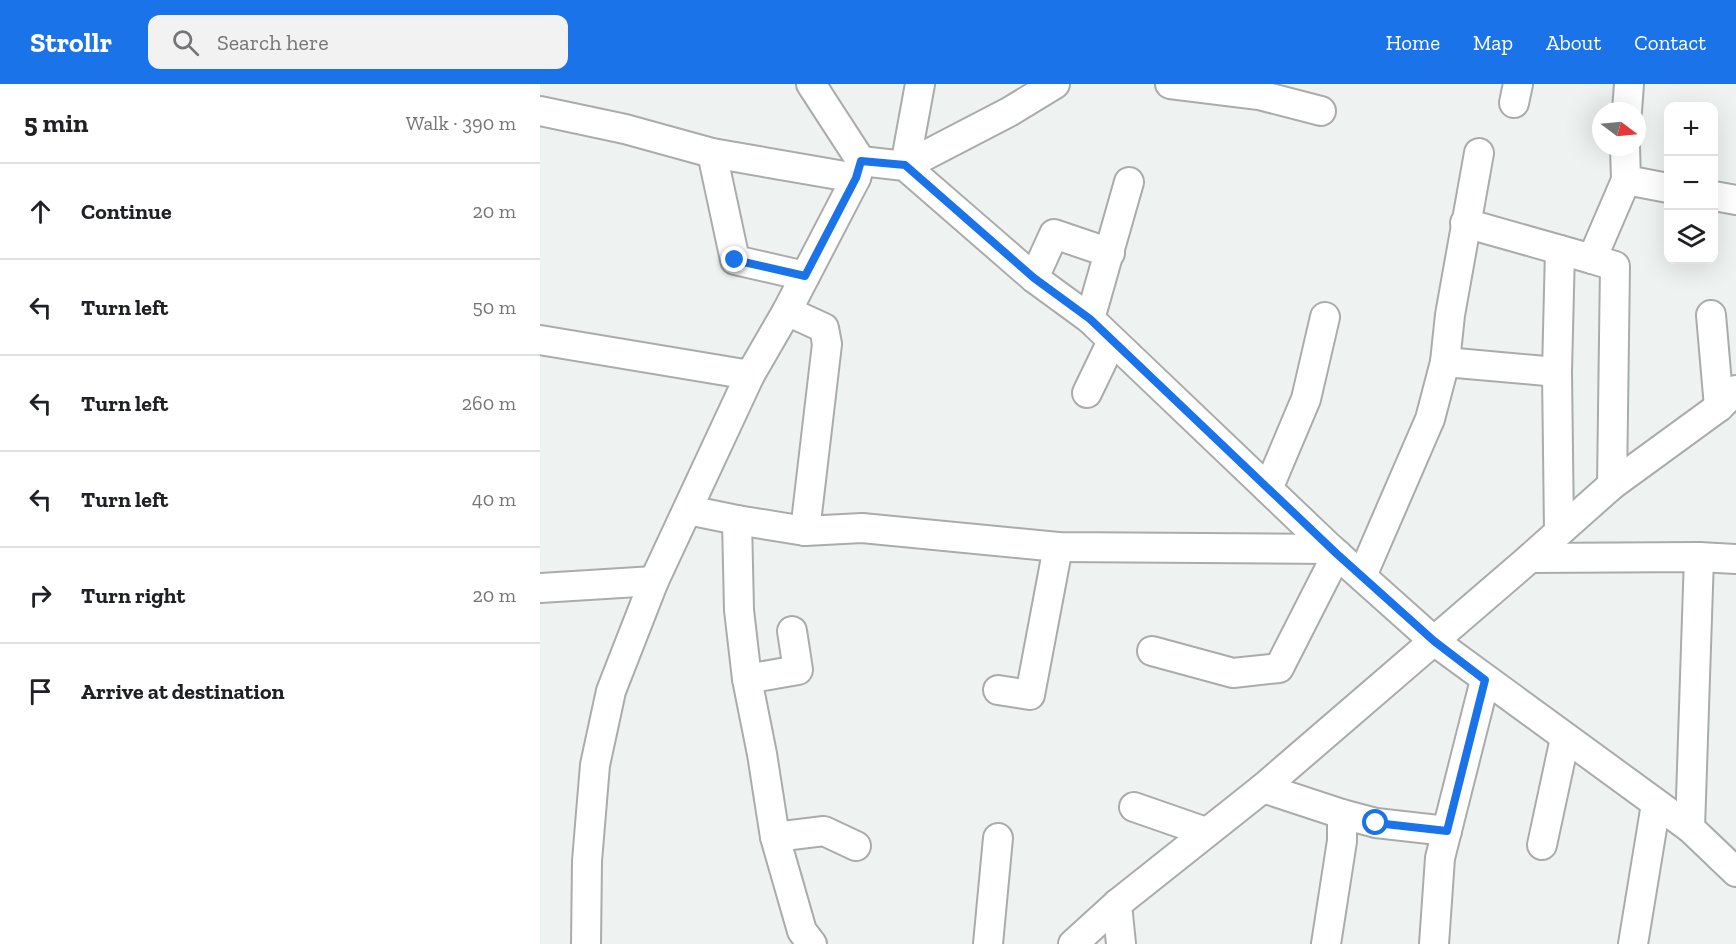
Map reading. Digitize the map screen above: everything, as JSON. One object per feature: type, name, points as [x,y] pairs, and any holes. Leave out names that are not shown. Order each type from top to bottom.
[{"type":"street","points":[[811,84],[859,169]]},
{"type":"street","points":[[905,165],[920,84]]},
{"type":"street","points":[[540,111],[626,129],[712,153],[859,169],[905,165],[1009,112],[1055,84]]},
{"type":"street","points":[[1170,84],[1259,95],[1321,111]]},
{"type":"street","points":[[1628,102],[1629,84]]},
{"type":"street","points":[[712,153],[735,260],[805,276]]},
{"type":"street","points":[[1362,576],[1430,419],[1445,362],[1450,315],[1479,153]]},
{"type":"street","points":[[1592,259],[1626,180],[1625,156]]},
{"type":"street","points":[[905,165],[1034,278],[1090,319],[1334,551],[1434,641],[1690,828],[1736,872]]},
{"type":"street","points":[[586,944],[587,861],[595,765],[611,691],[654,580],[750,375],[787,311],[859,169]]},
{"type":"street","points":[[1626,180],[1664,187]]},
{"type":"street","points":[[1090,319],[1129,182]]},
{"type":"street","points":[[1718,197],[1736,200]]},
{"type":"street","points":[[1465,223],[1615,266],[1612,485]]},
{"type":"street","points":[[1034,278],[1054,234],[1110,253]]},
{"type":"street","points":[[1559,531],[1557,372],[1560,250]]},
{"type":"street","points":[[787,311],[824,328],[826,344],[805,531]]},
{"type":"street","points":[[1073,944],[1117,904],[1263,788],[1612,485],[1727,399],[1711,315]]},
{"type":"street","points":[[1268,489],[1306,399],[1325,317]]},
{"type":"street","points":[[540,340],[750,375]]},
{"type":"street","points":[[1087,393],[1112,341]]},
{"type":"street","points":[[1445,362],[1557,372]]},
{"type":"street","points":[[688,510],[805,531],[861,528],[1058,547],[1334,551]]},
{"type":"street","points":[[737,520],[739,610],[747,679],[775,837],[802,931],[812,944]]},
{"type":"street","points":[[998,690],[1030,695],[1058,547]]},
{"type":"street","points":[[1152,651],[1233,673],[1279,668],[1334,551]]},
{"type":"street","points":[[1530,558],[1699,557],[1736,559]]},
{"type":"street","points":[[1690,828],[1699,557]]},
{"type":"street","points":[[540,588],[654,580]]},
{"type":"street","points":[[747,679],[798,670],[792,631]]},
{"type":"street","points":[[1434,944],[1440,858],[1485,680]]},
{"type":"street","points":[[1542,845],[1565,738]]},
{"type":"street","points":[[1263,788],[1376,823],[1447,831]]},
{"type":"street","points":[[1633,944],[1656,804]]},
{"type":"street","points":[[1134,807],[1206,832]]},
{"type":"street","points":[[1326,944],[1342,841],[1342,814]]},
{"type":"street","points":[[775,837],[824,831],[856,846]]},
{"type":"street","points":[[988,944],[998,838]]},
{"type":"street","points":[[1117,904],[1121,944]]},
{"type":"route","points":[[735,260],[805,276],[856,178],[861,161],[905,165],[1034,278],[1090,319],[1337,554],[1434,641],[1485,680],[1447,831],[1376,823]]}]
